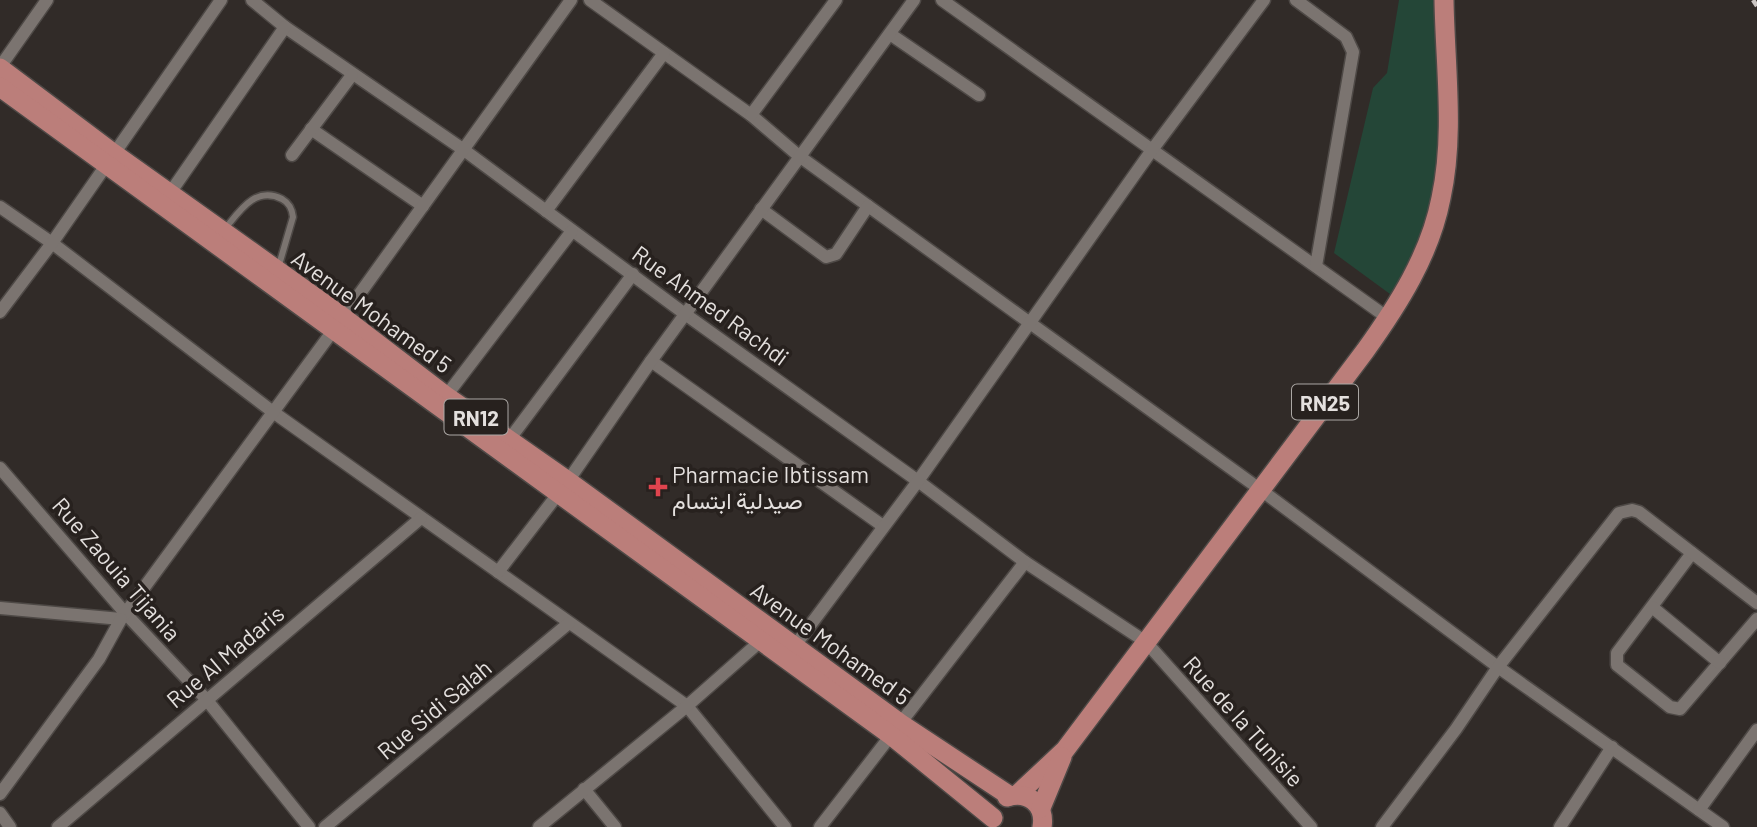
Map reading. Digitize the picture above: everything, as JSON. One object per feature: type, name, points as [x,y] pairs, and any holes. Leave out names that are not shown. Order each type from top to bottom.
[{"type":"main road","name":"RN25","points":[[993,824],[998,804],[1014,795],[1065,750],[1402,299],[1434,225],[1441,198],[1447,133],[1444,0]]},
{"type":"main road","name":"Avenue Mohamed 5","points":[[0,67],[109,159],[170,193],[218,236]]},
{"type":"main road","name":"Avenue Mohamed 5","points":[[0,87],[218,236],[441,401],[897,730],[993,824]]},
{"type":"main road","name":"Avenue Mohamed 5","points":[[441,401],[509,440],[563,487]]},
{"type":"main road","name":"Avenue Mohamed 5","points":[[897,730],[956,760],[1014,795]]},
{"type":"main road","name":"RN25","points":[[1045,820],[1065,750]]},
{"type":"main road","name":"RN25","points":[[1014,795],[1028,796],[1045,820]]},
{"type":"street","points":[[0,67],[47,0]]},
{"type":"street","points":[[0,312],[52,243],[221,0]]},
{"type":"street","name":"Rue Ahmed Rachdi","points":[[252,0],[352,75],[464,150],[685,314],[918,481],[1024,562],[1146,642]]},
{"type":"street","points":[[0,794],[99,659],[124,617],[571,0]]},
{"type":"street","points":[[590,0],[751,115],[799,156],[1261,490],[1498,667],[1723,827]]},
{"type":"street","points":[[751,115],[836,0]]},
{"type":"street","points":[[498,572],[563,487],[799,156],[915,0]]},
{"type":"street","points":[[942,0],[1388,318]]},
{"type":"street","points":[[790,652],[918,481],[1152,149],[1264,0]]},
{"type":"street","points":[[1296,0],[1346,37],[1353,52],[1316,266]]},
{"type":"street","points":[[170,193],[285,27]]},
{"type":"street","points":[[890,34],[979,95]]},
{"type":"street","points":[[546,211],[664,53]]},
{"type":"street","points":[[292,155],[352,75]]},
{"type":"street","points":[[311,129],[423,206]]},
{"type":"street","points":[[761,209],[826,257],[836,254],[868,206]]},
{"type":"street","points":[[0,207],[52,243],[273,412],[687,706],[785,827]]},
{"type":"street","points":[[441,401],[572,231]]},
{"type":"street","points":[[509,440],[634,274]]},
{"type":"street","points":[[651,361],[883,526]]},
{"type":"street","name":"Rue Zaouia Tijania","points":[[0,468],[124,617],[206,699],[309,827]]},
{"type":"street","points":[[1382,827],[1448,740],[1498,667],[1619,513],[1632,510],[1639,512],[1757,603]]},
{"type":"street","name":"Rue Al Madaris","points":[[58,827],[421,518]]},
{"type":"street","points":[[1692,553],[1617,653],[1616,661],[1620,668],[1675,709],[1684,705],[1757,619]]},
{"type":"street","points":[[820,827],[1024,562]]},
{"type":"street","points":[[1652,607],[1720,663]]},
{"type":"street","points":[[0,608],[124,617]]},
{"type":"street","name":"Rue Sidi Salah","points":[[326,827],[569,623]]},
{"type":"street","points":[[539,827],[687,706],[766,636]]},
{"type":"street","name":"Rue de la Tunisie","points":[[1146,642],[1311,827]]},
{"type":"street","points":[[1699,810],[1757,730]]},
{"type":"street","points":[[1560,827],[1612,747]]},
{"type":"street","points":[[584,789],[615,827]]},
{"type":"street","points":[[0,813],[10,827]]},
{"type":"lane","points":[[218,236],[253,198],[268,194],[286,201],[293,217],[274,278]]},
{"type":"green space","points":[[1399,0],[1441,0],[1438,192],[1417,252],[1390,294],[1334,253],[1373,88],[1387,73]]},
{"type":"railway","points":[[1753,0],[1757,6]]},
{"type":"place","name":"Pharmacie Ibtissam صيدلية ابتسام","points":[[658,487]]}]
